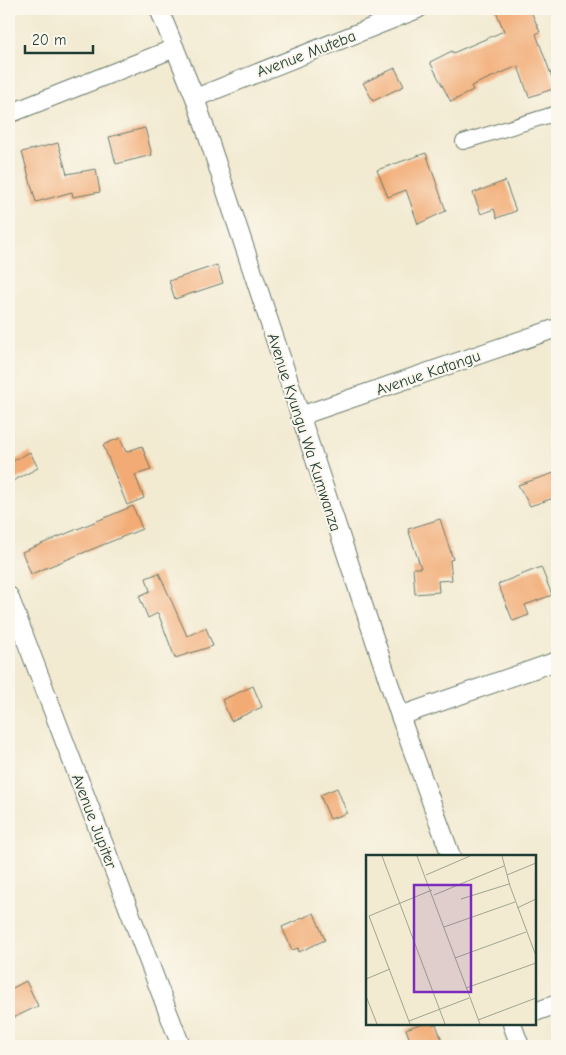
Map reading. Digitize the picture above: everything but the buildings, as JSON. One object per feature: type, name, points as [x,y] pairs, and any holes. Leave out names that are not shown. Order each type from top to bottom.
[{"type":"street","name":"Avenue Kyungu Wa Kumwanza","points":[[159,9],[195,98],[400,716],[451,855]]},
{"type":"street","name":"Avenue Muteba","points":[[195,98],[418,9]]},
{"type":"street","points":[[9,114],[174,48]]},
{"type":"street","points":[[463,142],[557,113]]},
{"type":"street","name":"Avenue Katangu","points":[[300,416],[557,328]]},
{"type":"street","name":"Avenue Jupiter","points":[[9,596],[181,1046]]},
{"type":"street","points":[[400,716],[557,661]]},
{"type":"street","points":[[536,1012],[557,1004]]},
{"type":"street","points":[[512,1025],[520,1046]]}]
